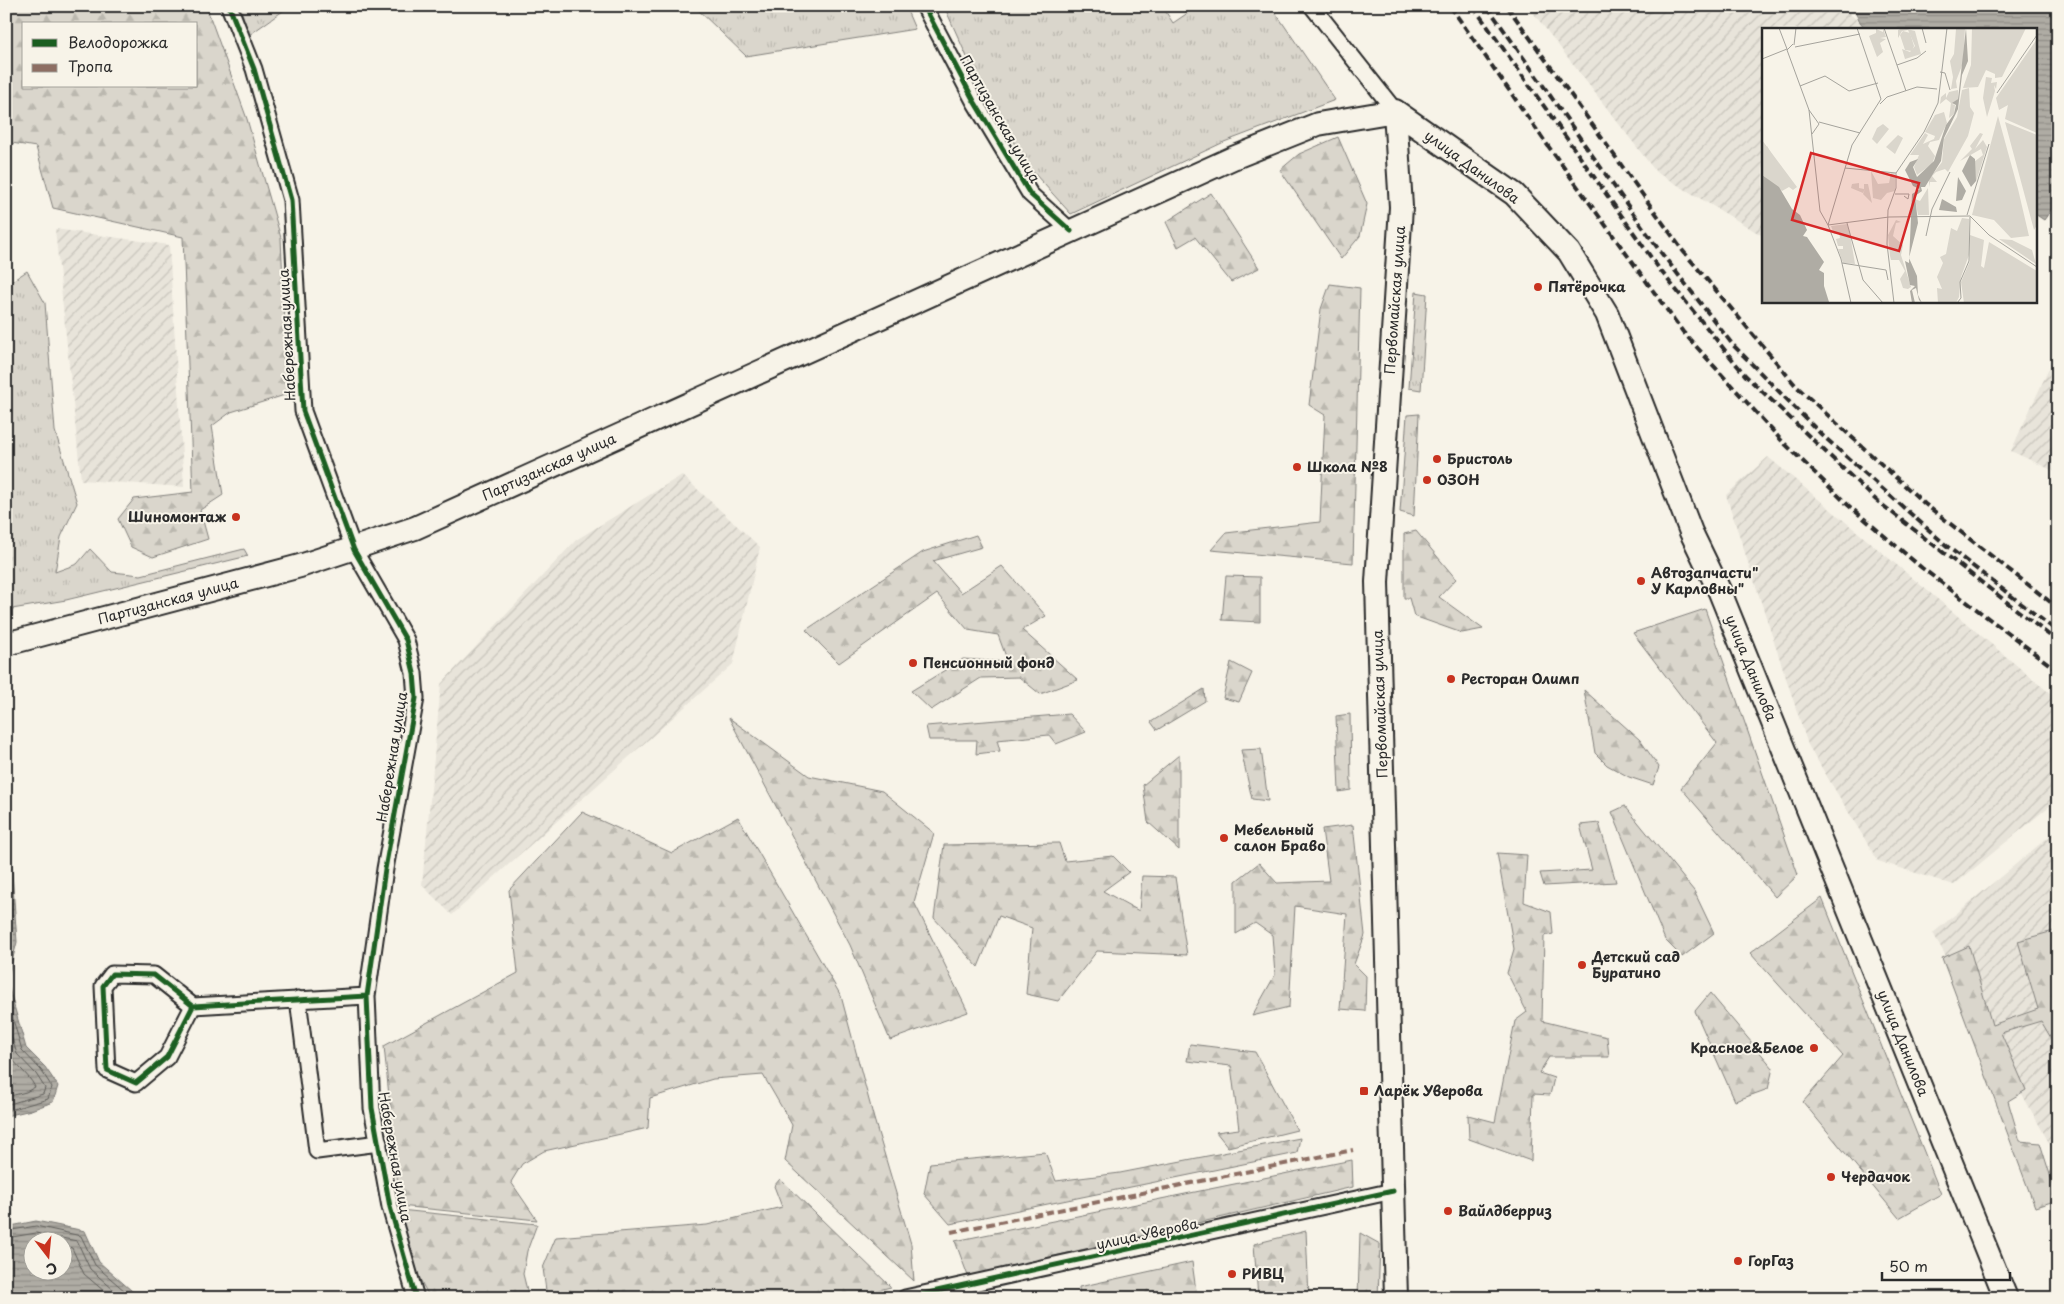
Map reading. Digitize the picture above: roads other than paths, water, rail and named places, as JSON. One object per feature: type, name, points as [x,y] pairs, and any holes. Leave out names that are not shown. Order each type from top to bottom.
[{"type":"main road","name":"Партизанская улица","points":[[6,644],[300,566],[354,550],[415,528],[1233,158],[1318,124],[1395,112]]},
{"type":"main road","name":"Первомайская улица","points":[[1395,112],[1401,207],[1377,582],[1396,1298]]},
{"type":"main road","name":"улица Данилова","points":[[1395,112],[1514,194],[1569,252],[1607,314],[1691,532],[1720,592],[2006,1298]]},
{"type":"street","name":"Набережная улица","points":[[229,6],[254,69],[291,200],[303,411],[354,550],[406,640],[414,673],[416,698],[385,870],[367,996],[372,1108],[390,1207],[416,1298]]},
{"type":"street","name":"Партизанская улица","points":[[924,6],[974,101],[1030,194],[1071,231]]},
{"type":"street","points":[[1312,6],[1395,112]]},
{"type":"street","points":[[193,1006],[167,1057],[136,1083],[107,1070],[103,986],[112,974],[154,975],[193,1006],[367,996]]},
{"type":"street","points":[[298,1000],[318,1151],[379,1143]]},
{"type":"street","name":"улица Уверова","points":[[905,1298],[1394,1191]]},
{"type":"water","points":[[1853,6],[2058,6],[2058,200],[2044,220],[2036,215],[2036,28],[1865,28],[1860,22]]},
{"type":"water","points":[[6,788],[17,942],[7,981],[26,1048],[45,1067],[58,1086],[53,1102],[6,1116]]},
{"type":"water","points":[[36,1221],[85,1231],[99,1262],[140,1298],[6,1298],[6,1227]]},
{"type":"railway","points":[[1450,6],[1546,143],[1683,332],[1782,441],[1848,505],[1922,568],[2058,671]]},
{"type":"railway","points":[[1473,6],[1660,270],[1745,375],[1876,500],[2058,642]]},
{"type":"railway","points":[[1487,6],[1659,250],[1733,345],[1822,435],[1948,547],[2058,632]]},
{"type":"railway","points":[[1507,6],[1683,251],[1797,387],[1925,504],[2058,608]]},
{"type":"place","name":"Пятёрочка","points":[[1538,287]]},
{"type":"place","name":"Бристоль","points":[[1437,459]]},
{"type":"place","name":"Школа №8","points":[[1297,467]]},
{"type":"place","name":"ОЗОН","points":[[1427,480]]},
{"type":"place","name":"Шиномонтаж","points":[[236,517]]},
{"type":"place","name":"Автозапчасти\" У Карловны\"","points":[[1641,581]]},
{"type":"place","name":"Пенсионный фонд","points":[[913,663]]},
{"type":"place","name":"Ресторан Олимп","points":[[1451,679]]},
{"type":"place","name":"Мебельный салон Браво","points":[[1224,838]]},
{"type":"place","name":"Детский сад Буратино","points":[[1582,965]]},
{"type":"place","name":"Красное&Белое","points":[[1814,1048]]},
{"type":"place","name":"Ларёк Уверова","points":[[1364,1091]]},
{"type":"place","name":"Чердачок","points":[[1831,1177]]},
{"type":"place","name":"Вайлдберриз","points":[[1448,1211]]},
{"type":"place","name":"ГорГаз","points":[[1738,1261]]},
{"type":"place","name":"РИВЦ","points":[[1232,1274]]}]
